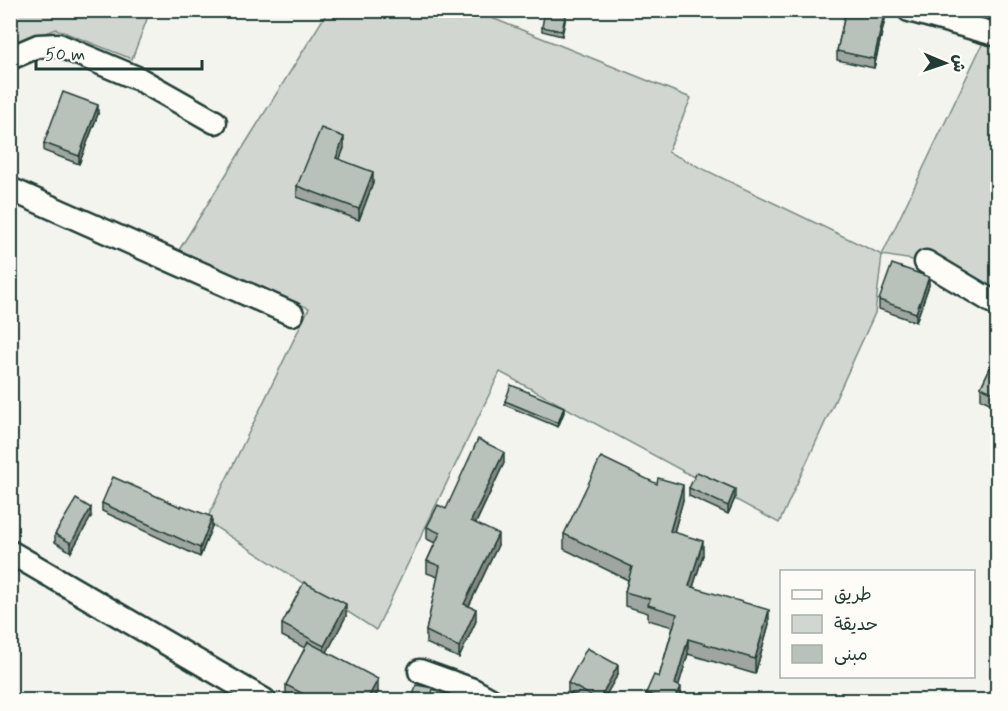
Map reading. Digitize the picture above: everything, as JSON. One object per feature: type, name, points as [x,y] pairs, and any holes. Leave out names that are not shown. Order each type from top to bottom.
[{"type":"street","points":[[909,10],[998,35]]},
{"type":"street","points":[[10,58],[38,46],[58,45],[139,79],[215,122]]},
{"type":"street","points":[[10,189],[292,314]]},
{"type":"street","points":[[926,262],[998,305]]},
{"type":"street","points":[[10,552],[264,700]]},
{"type":"street","points":[[420,671],[473,690],[491,700]]},
{"type":"green space","points":[[472,10],[691,98],[668,152],[882,255],[875,313],[779,523],[500,372],[376,630],[206,521],[309,308],[179,250],[328,11]]},
{"type":"green space","points":[[11,11],[150,11],[132,59],[56,29],[11,47]]},
{"type":"green space","points":[[909,11],[997,11],[997,304],[926,262],[882,255],[988,32]]},
{"type":"building","points":[[545,10],[566,12],[562,31],[542,27]]},
{"type":"building","points":[[846,10],[885,10],[874,59],[837,51]]},
{"type":"building","points":[[63,92],[98,105],[79,156],[44,143]]},
{"type":"building","points":[[321,128],[344,137],[336,158],[373,172],[359,209],[297,186]]},
{"type":"building","points":[[892,264],[929,277],[916,313],[879,300]]},
{"type":"building","points":[[998,351],[998,395],[981,387]]},
{"type":"building","points":[[511,385],[564,407],[558,423],[505,401]]},
{"type":"building","points":[[478,439],[504,452],[471,521],[498,534],[464,604],[476,609],[459,647],[426,631],[440,566],[427,561],[440,533],[427,527],[438,505],[446,509]]},
{"type":"building","points":[[601,457],[657,484],[658,478],[683,485],[670,531],[703,541],[689,586],[769,610],[755,659],[688,639],[675,684],[681,687],[674,700],[663,700],[646,693],[654,675],[659,677],[677,614],[648,605],[650,599],[625,592],[632,567],[564,534]]},
{"type":"building","points":[[697,472],[735,489],[728,506],[689,488]]},
{"type":"building","points":[[113,477],[181,507],[181,505],[212,517],[200,548],[102,503]]},
{"type":"building","points":[[76,499],[91,508],[71,543],[55,534]]},
{"type":"building","points":[[304,582],[346,604],[324,646],[282,624]]},
{"type":"building","points":[[308,642],[378,679],[367,700],[315,700],[286,685]]},
{"type":"building","points":[[587,648],[618,665],[599,700],[568,683]]},
{"type":"building","points":[[416,685],[433,688],[431,700],[412,700]]}]
